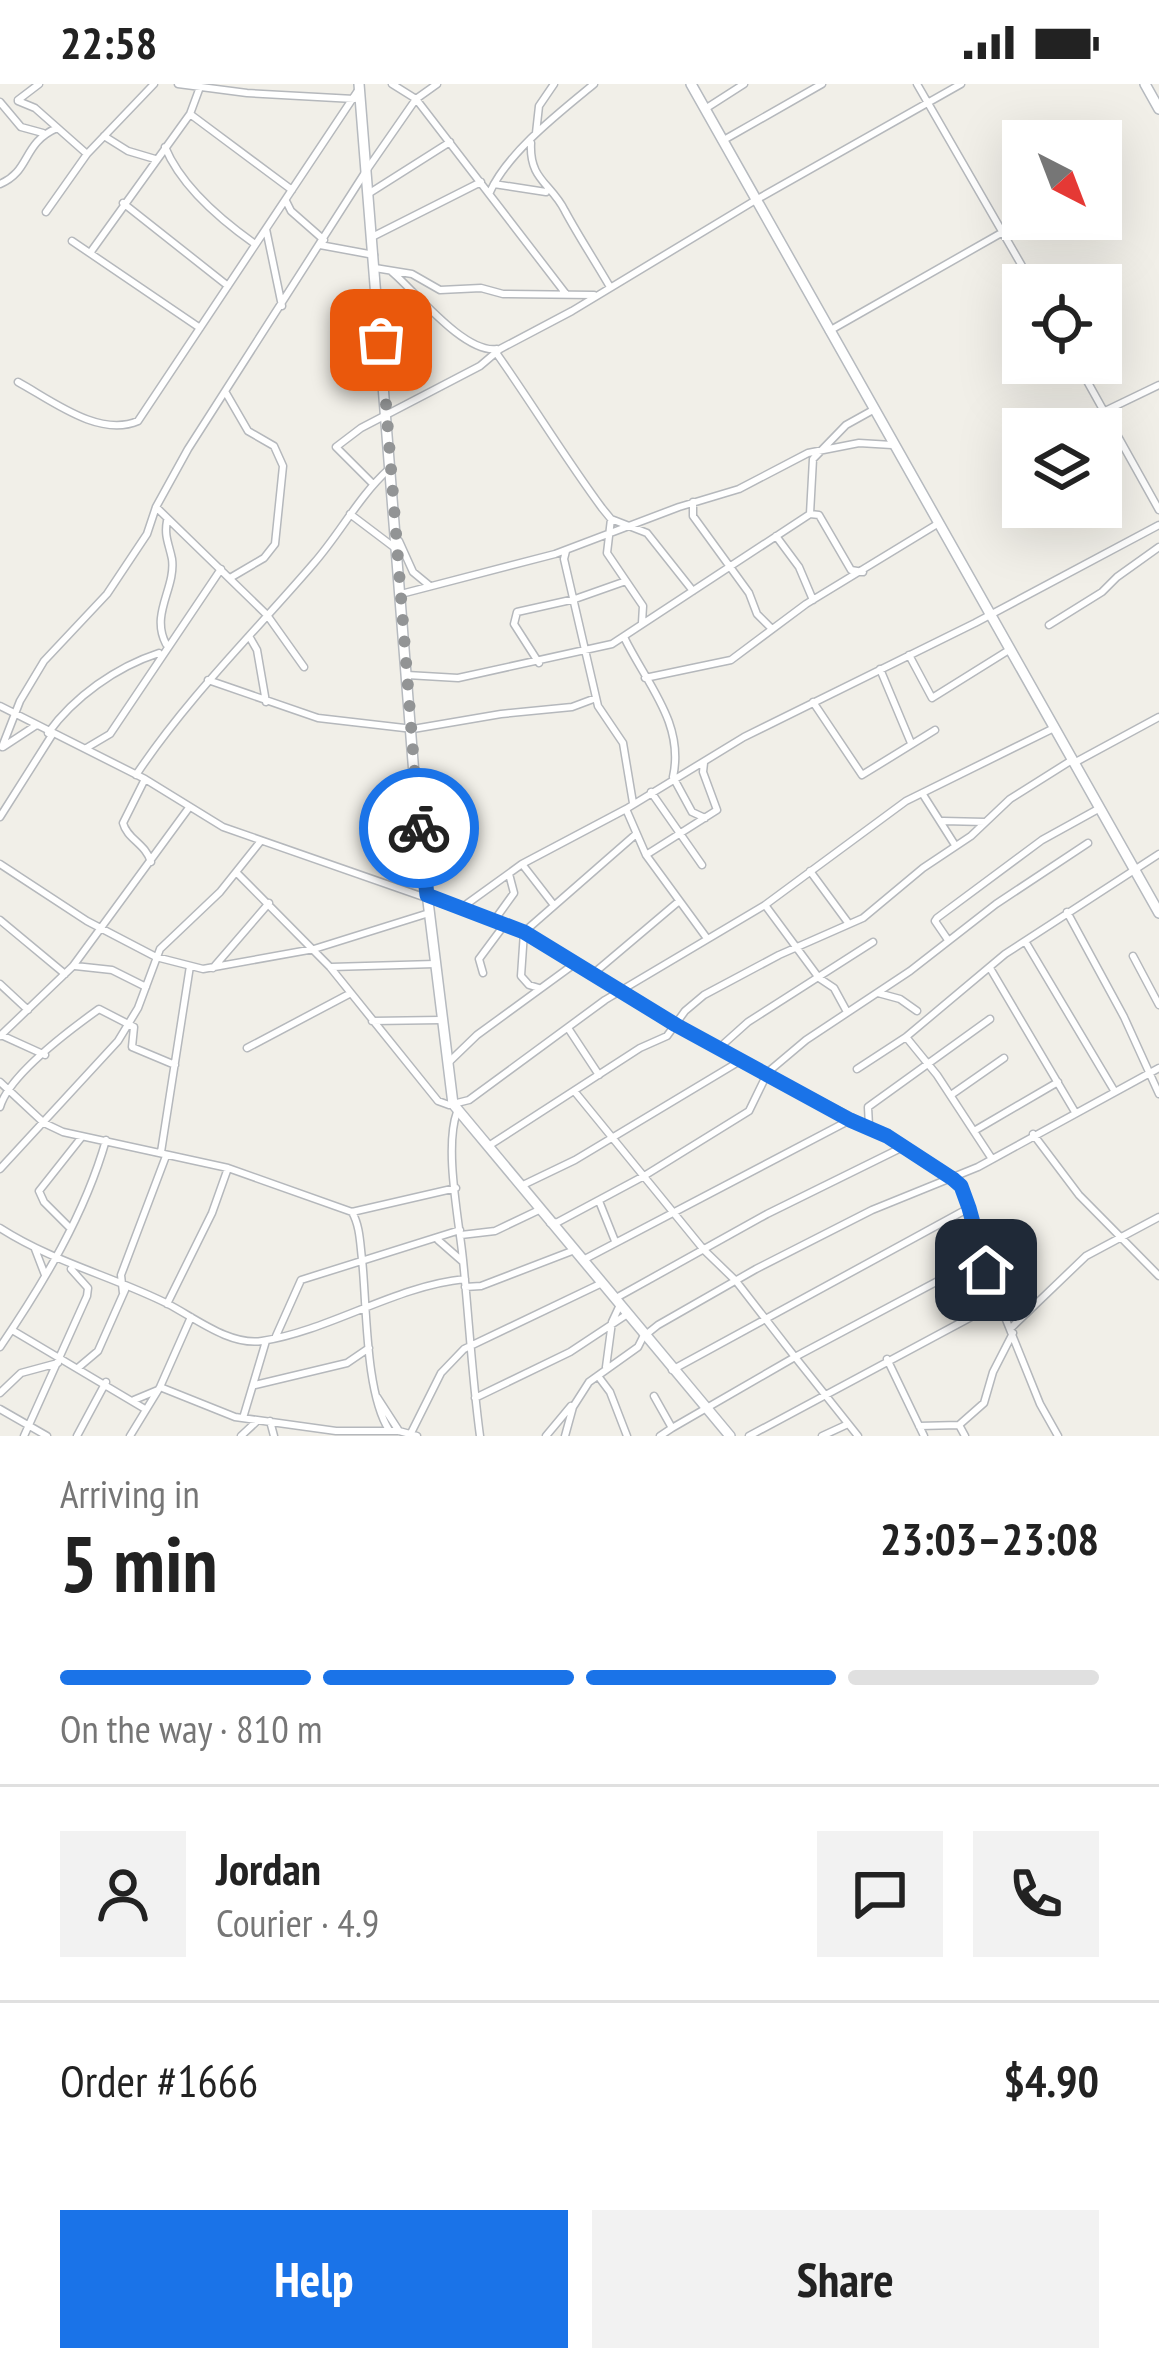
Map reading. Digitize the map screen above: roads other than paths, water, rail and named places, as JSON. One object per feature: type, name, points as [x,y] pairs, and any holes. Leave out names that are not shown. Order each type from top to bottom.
[{"type":"street","points":[[46,212],[87,154],[154,84]]},
{"type":"street","points":[[178,84],[316,97],[359,91]]},
{"type":"street","points":[[316,84],[316,97]]},
{"type":"street","points":[[392,84],[416,99],[566,294]]},
{"type":"street","points":[[1,748],[44,661],[121,574],[147,534],[156,507],[366,171],[416,99],[437,84]]},
{"type":"street","points":[[490,193],[500,173],[531,143],[538,106],[554,84]]},
{"type":"street","points":[[536,133],[594,84]]},
{"type":"street","points":[[691,84],[1159,913]]},
{"type":"street","points":[[705,109],[744,84]]},
{"type":"street","points":[[722,141],[822,84]]},
{"type":"street","points":[[917,84],[1002,230]]},
{"type":"street","points":[[372,483],[336,447],[387,413],[480,366],[498,351],[961,84]]},
{"type":"street","points":[[1145,84],[1159,109]]},
{"type":"street","points":[[0,120],[36,86]]},
{"type":"street","points":[[35,108],[36,86]]},
{"type":"street","points":[[90,253],[190,114],[200,87]]},
{"type":"street","points":[[359,91],[394,548],[427,895],[455,1108],[452,1132],[468,1347],[480,1436]]},
{"type":"street","points":[[18,382],[72,412],[111,426],[124,427],[141,417],[359,91]]},
{"type":"street","points":[[18,101],[35,108],[87,154]]},
{"type":"street","points":[[0,102],[21,127],[45,134]]},
{"type":"street","points":[[190,114],[292,190]]},
{"type":"street","points":[[0,184],[18,176],[25,156],[45,134],[58,128]]},
{"type":"street","points":[[104,136],[128,151],[155,159]]},
{"type":"street","points":[[368,194],[450,142]]},
{"type":"street","points":[[531,143],[531,164],[565,210],[573,232],[610,287]]},
{"type":"street","points":[[165,146],[175,168],[225,223],[255,244]]},
{"type":"street","points":[[372,237],[481,182]]},
{"type":"street","points":[[494,184],[550,193]]},
{"type":"street","points":[[286,201],[322,243],[391,271],[412,287],[426,309],[484,350],[498,351]]},
{"type":"street","points":[[123,202],[228,286]]},
{"type":"street","points":[[266,229],[281,306]]},
{"type":"street","points":[[829,331],[1002,233]]},
{"type":"street","points":[[72,241],[200,328]]},
{"type":"street","points":[[391,271],[412,274],[440,290],[481,287],[503,294],[597,295]]},
{"type":"street","points":[[498,351],[611,519],[651,537],[693,591]]},
{"type":"street","points":[[1111,408],[1159,385]]},
{"type":"street","points":[[226,393],[248,431],[274,446],[283,466],[275,544],[264,558],[230,578]]},
{"type":"street","points":[[810,514],[809,475],[820,449],[846,425],[874,410]]},
{"type":"street","points":[[1122,442],[1159,509]]},
{"type":"street","points":[[399,594],[555,554],[747,486],[820,449],[859,443],[892,445]]},
{"type":"street","points":[[136,775],[208,680],[315,562],[372,483],[389,469]]},
{"type":"street","points":[[693,502],[693,516],[748,593],[757,614],[772,629]]},
{"type":"street","points":[[156,507],[267,615],[304,667]]},
{"type":"street","points":[[350,514],[394,548]]},
{"type":"street","points":[[407,675],[458,679],[588,652],[624,638],[810,514],[819,515],[851,570],[863,572]]},
{"type":"street","points":[[611,519],[609,557],[643,606],[642,626]]},
{"type":"street","points":[[165,648],[160,629],[172,565],[165,538],[167,521]]},
{"type":"street","points":[[646,679],[731,661],[813,600],[939,524]]},
{"type":"street","points":[[462,907],[522,864],[758,729],[1159,525]]},
{"type":"street","points":[[396,532],[412,572],[430,586]]},
{"type":"street","points":[[776,535],[799,567],[813,600]]},
{"type":"street","points":[[1048,625],[1102,592],[1159,547]]},
{"type":"street","points":[[566,549],[565,565],[588,652],[595,702],[623,743],[634,839],[706,937]]},
{"type":"street","points":[[555,554],[565,565]]},
{"type":"street","points":[[84,748],[110,734],[220,569]]},
{"type":"street","points":[[539,663],[514,623],[518,612],[575,599],[626,580]]},
{"type":"street","points":[[248,635],[257,650],[266,702]]},
{"type":"street","points":[[624,638],[666,706],[676,762],[673,777],[692,812],[705,818]]},
{"type":"street","points":[[0,817],[50,734],[78,700],[165,648]]},
{"type":"street","points":[[909,655],[932,698],[1010,650]]},
{"type":"street","points":[[880,669],[911,743]]},
{"type":"street","points":[[208,680],[330,720],[413,729],[595,702]]},
{"type":"street","points":[[813,702],[860,774],[935,730]]},
{"type":"street","points":[[0,706],[261,842],[427,895],[524,932],[686,1030],[904,1146],[953,1179],[961,1186],[1035,1392],[1058,1436]]},
{"type":"street","points":[[488,1147],[645,1046],[661,1041],[704,995],[875,910],[1010,799],[1159,717]]},
{"type":"street","points":[[1,748],[35,726]]},
{"type":"street","points":[[455,1108],[605,1000],[765,905],[887,813],[1054,728]]},
{"type":"street","points":[[646,854],[718,806],[697,768],[676,762]]},
{"type":"street","points":[[145,779],[123,823],[145,847],[151,862]]},
{"type":"street","points":[[651,792],[702,865]]},
{"type":"street","points":[[922,793],[956,845]]},
{"type":"street","points":[[45,1055],[1,1036],[104,929],[188,808]]},
{"type":"street","points":[[949,941],[935,921],[1042,840],[1100,808]]},
{"type":"street","points":[[943,821],[985,822]]},
{"type":"street","points":[[539,988],[521,976],[524,932],[634,839]]},
{"type":"street","points":[[0,1168],[130,1025],[156,957],[179,928],[237,874],[261,842]]},
{"type":"street","points":[[554,1224],[749,1111],[768,1072],[846,1010],[878,993],[996,904],[1088,843]]},
{"type":"street","points":[[857,1069],[906,1037],[1025,941],[1159,854]]},
{"type":"street","points":[[0,864],[156,957],[212,969],[314,949],[429,913]]},
{"type":"street","points":[[522,864],[554,905]]},
{"type":"street","points":[[810,871],[849,925]]},
{"type":"street","points":[[237,874],[330,967],[438,1101],[455,1108],[730,1436]]},
{"type":"street","points":[[495,919],[514,893],[509,874]]},
{"type":"street","points":[[985,886],[996,904]]},
{"type":"street","points":[[475,899],[477,913]]},
{"type":"street","points":[[212,969],[269,902]]},
{"type":"street","points":[[594,973],[678,902]]},
{"type":"street","points":[[765,905],[846,1010]]},
{"type":"street","points":[[1067,912],[1155,1070],[1159,1094]]},
{"type":"street","points":[[0,920],[65,974]]},
{"type":"street","points":[[483,973],[479,959],[505,924]]},
{"type":"street","points":[[719,1048],[748,1022],[873,941]]},
{"type":"street","points":[[1025,941],[1114,1092]]},
{"type":"street","points":[[1132,956],[1159,1006]]},
{"type":"street","points":[[448,1063],[466,1043],[577,962]]},
{"type":"street","points":[[330,967],[435,964]]},
{"type":"street","points":[[605,965],[605,1000]]},
{"type":"street","points":[[73,966],[112,970],[146,987]]},
{"type":"street","points":[[79,1367],[98,1351],[123,1288],[163,1154],[190,966]]},
{"type":"street","points":[[991,968],[1075,1112]]},
{"type":"street","points":[[0,983],[28,1010]]},
{"type":"street","points":[[247,1048],[351,993]]},
{"type":"street","points":[[878,993],[930,1014]]},
{"type":"street","points":[[0,1106],[16,1079],[98,1009],[135,1029],[131,1046],[155,1060],[175,1064]]},
{"type":"street","points":[[917,1011],[919,1023]]},
{"type":"street","points":[[869,1126],[868,1107],[990,1019]]},
{"type":"street","points":[[372,1021],[442,1020]]},
{"type":"street","points":[[568,1028],[599,1076]]},
{"type":"street","points":[[906,1037],[992,1159]]},
{"type":"street","points":[[951,1095],[1004,1058]]},
{"type":"street","points":[[525,1188],[742,1060]]},
{"type":"street","points":[[546,1436],[577,1398],[638,1347],[643,1336],[872,1210],[953,1179],[1155,1070]]},
{"type":"street","points":[[0,1080],[16,1079]]},
{"type":"street","points":[[0,1080],[44,1123],[81,1138],[228,1168],[355,1216]]},
{"type":"street","points":[[974,1131],[1058,1082]]},
{"type":"street","points":[[575,1092],[704,1250],[736,1281],[858,1436]]},
{"type":"street","points":[[581,1261],[850,1120]]},
{"type":"street","points":[[1033,1135],[1119,1240],[1159,1276]]},
{"type":"street","points":[[70,1227],[39,1191],[81,1138]]},
{"type":"street","points":[[94,1139],[98,1158]]},
{"type":"street","points":[[0,1347],[55,1258],[88,1192],[106,1140]]},
{"type":"street","points":[[627,1436],[602,1373],[612,1322],[620,1308],[766,1214],[904,1146]]},
{"type":"street","points":[[167,1304],[211,1216],[228,1168]]},
{"type":"street","points":[[355,1216],[456,1188]]},
{"type":"street","points":[[599,1201],[615,1241]]},
{"type":"street","points":[[672,1371],[969,1208]]},
{"type":"street","points":[[276,1336],[301,1280],[461,1232],[495,1231],[539,1210]]},
{"type":"street","points":[[355,1216],[375,1394],[389,1430]]},
{"type":"street","points":[[920,1426],[959,1425],[985,1403],[1012,1330],[1086,1256],[1159,1216]]},
{"type":"street","points":[[1148,1225],[1159,1236]]},
{"type":"street","points":[[0,1228],[69,1266],[245,1341],[266,1340],[367,1310],[448,1281],[464,1265]]},
{"type":"street","points":[[437,1240],[464,1265]]},
{"type":"street","points":[[32,1246],[45,1276]]},
{"type":"street","points":[[466,1302],[481,1286],[572,1251]]},
{"type":"street","points":[[660,1436],[795,1357],[983,1257]]},
{"type":"street","points":[[26,1432],[88,1291],[69,1266]]},
{"type":"street","points":[[448,1281],[481,1286]]},
{"type":"street","points":[[134,1400],[159,1388],[200,1406],[259,1421],[412,1435],[441,1373],[468,1347],[600,1283]]},
{"type":"street","points":[[749,1436],[1001,1300]]},
{"type":"street","points":[[130,1436],[159,1388],[191,1317]]},
{"type":"street","points":[[475,1398],[570,1352],[612,1322]]},
{"type":"street","points":[[11,1330],[146,1409]]},
{"type":"street","points":[[243,1418],[266,1340]]},
{"type":"street","points":[[254,1384],[347,1363],[370,1346]]},
{"type":"street","points":[[887,1358],[924,1436]]},
{"type":"street","points":[[0,1394],[16,1376],[59,1360]]},
{"type":"street","points":[[77,1436],[106,1382]]},
{"type":"street","points":[[375,1394],[399,1431]]},
{"type":"street","points":[[654,1396],[672,1428]]},
{"type":"street","points":[[566,1436],[577,1398]]},
{"type":"street","points":[[0,1409],[26,1432],[47,1436]]},
{"type":"street","points":[[377,1430],[382,1420]]},
{"type":"street","points":[[241,1436],[259,1421]]},
{"type":"street","points":[[270,1421],[274,1436]]},
{"type":"street","points":[[822,1436],[848,1424]]},
{"type":"street","points":[[959,1425],[965,1436]]}]
